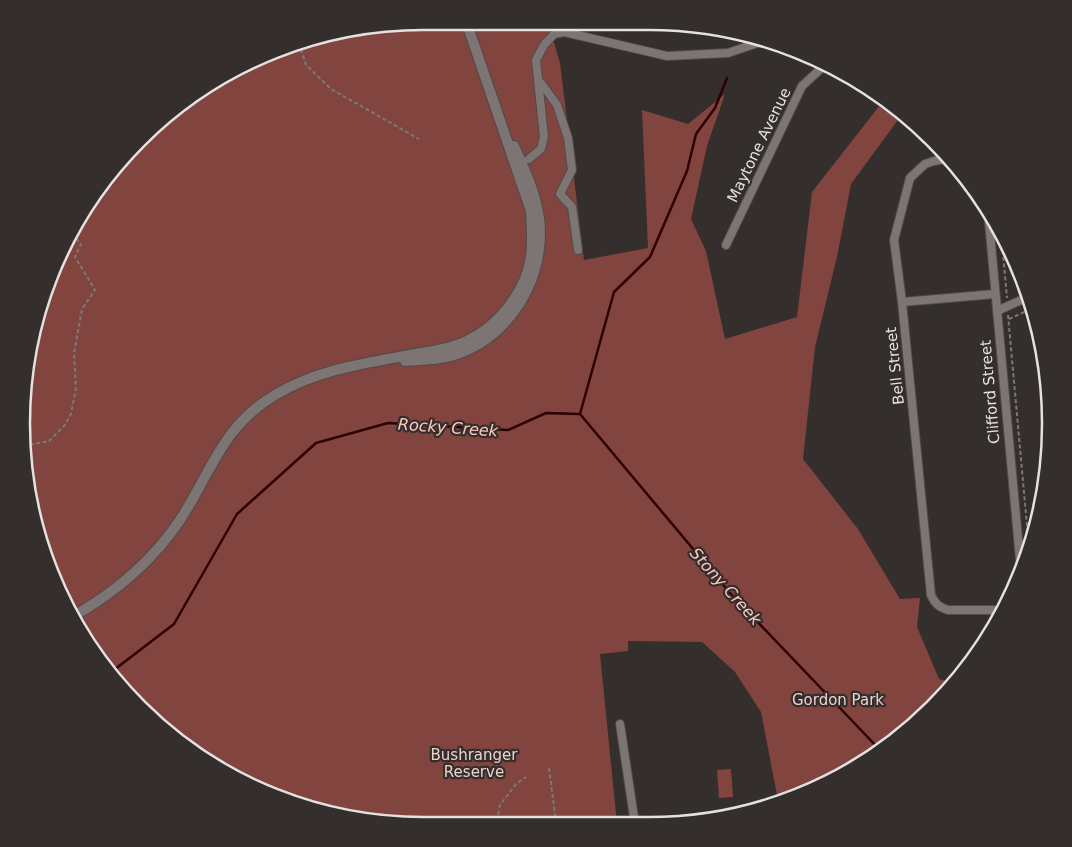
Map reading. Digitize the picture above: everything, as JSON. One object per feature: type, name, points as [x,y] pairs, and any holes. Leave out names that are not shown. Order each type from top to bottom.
[{"type":"main road","points":[[79,613],[110,594],[132,576],[157,551],[181,518],[224,443],[236,426],[270,398],[313,376],[356,364],[447,357],[469,349],[489,337],[505,323],[531,284],[538,260],[540,232],[537,208],[523,165],[490,95],[469,30]]},
{"type":"street","points":[[529,159],[541,149],[544,137],[541,90],[536,60],[544,45],[554,34],[564,32],[667,56],[728,53],[754,44]]},
{"type":"street","name":"Maytone Avenue","points":[[726,245],[802,86],[820,70]]},
{"type":"street","points":[[538,79],[557,105],[568,138],[572,170],[560,194],[572,206],[578,250]]},
{"type":"street","name":"Bell Street","points":[[941,160],[925,164],[910,178],[894,240],[902,302],[931,595],[934,602],[940,608],[948,610],[994,610]]},
{"type":"street","name":"Clifford Street","points":[[989,228],[1019,554]]},
{"type":"street","points":[[902,302],[995,294]]},
{"type":"street","points":[[997,311],[1022,299]]},
{"type":"street","points":[[620,724],[634,817]]},
{"type":"path","points":[[301,50],[306,65],[331,89],[419,139]]},
{"type":"path","points":[[31,444],[49,441],[65,425],[71,414],[76,388],[74,353],[82,309],[95,290],[75,257],[81,244],[76,239]]},
{"type":"path","points":[[1003,253],[1027,530]]},
{"type":"path","points":[[1009,319],[1026,311]]},
{"type":"path","points":[[549,768],[555,817]]},
{"type":"path","points":[[498,817],[500,805],[516,784],[526,777]]},
{"type":"green space","points":[[550,30],[560,63],[584,260],[648,248],[642,110],[688,124],[725,94],[707,146],[691,219],[706,251],[725,339],[797,317],[812,192],[880,105],[898,120],[851,184],[837,257],[815,347],[803,459],[858,529],[900,599],[920,598],[917,627],[939,679],[946,681],[927,702],[908,719],[867,751],[823,776],[777,795],[761,712],[735,672],[702,642],[628,641],[628,651],[600,654],[616,817],[398,816],[372,814],[322,804],[273,787],[249,776],[205,751],[184,736],[145,702],[111,663],[96,642],[71,598],[60,574],[43,525],[33,475],[31,449],[30,424],[33,372],[43,322],[51,297],[60,273],[83,227],[111,184],[128,164],[145,145],[184,111],[205,96],[249,71],[273,60],[322,43],[372,33],[398,31]]},
{"type":"green space","points":[[731,769],[733,797],[719,798],[717,770]]},
{"type":"waterway","name":"Rocky Creek","points":[[116,669],[174,624],[237,514],[316,443],[388,423],[508,430],[546,413],[580,414],[614,292],[650,257],[687,171],[696,134],[715,108],[727,78]]},
{"type":"waterway","name":"Stony Creek","points":[[580,414],[730,593],[875,745]]},
{"type":"park label","name":"Gordon Park","points":[[838,700]]},
{"type":"park label","name":"Bushranger Reserve","points":[[474,764]]}]
